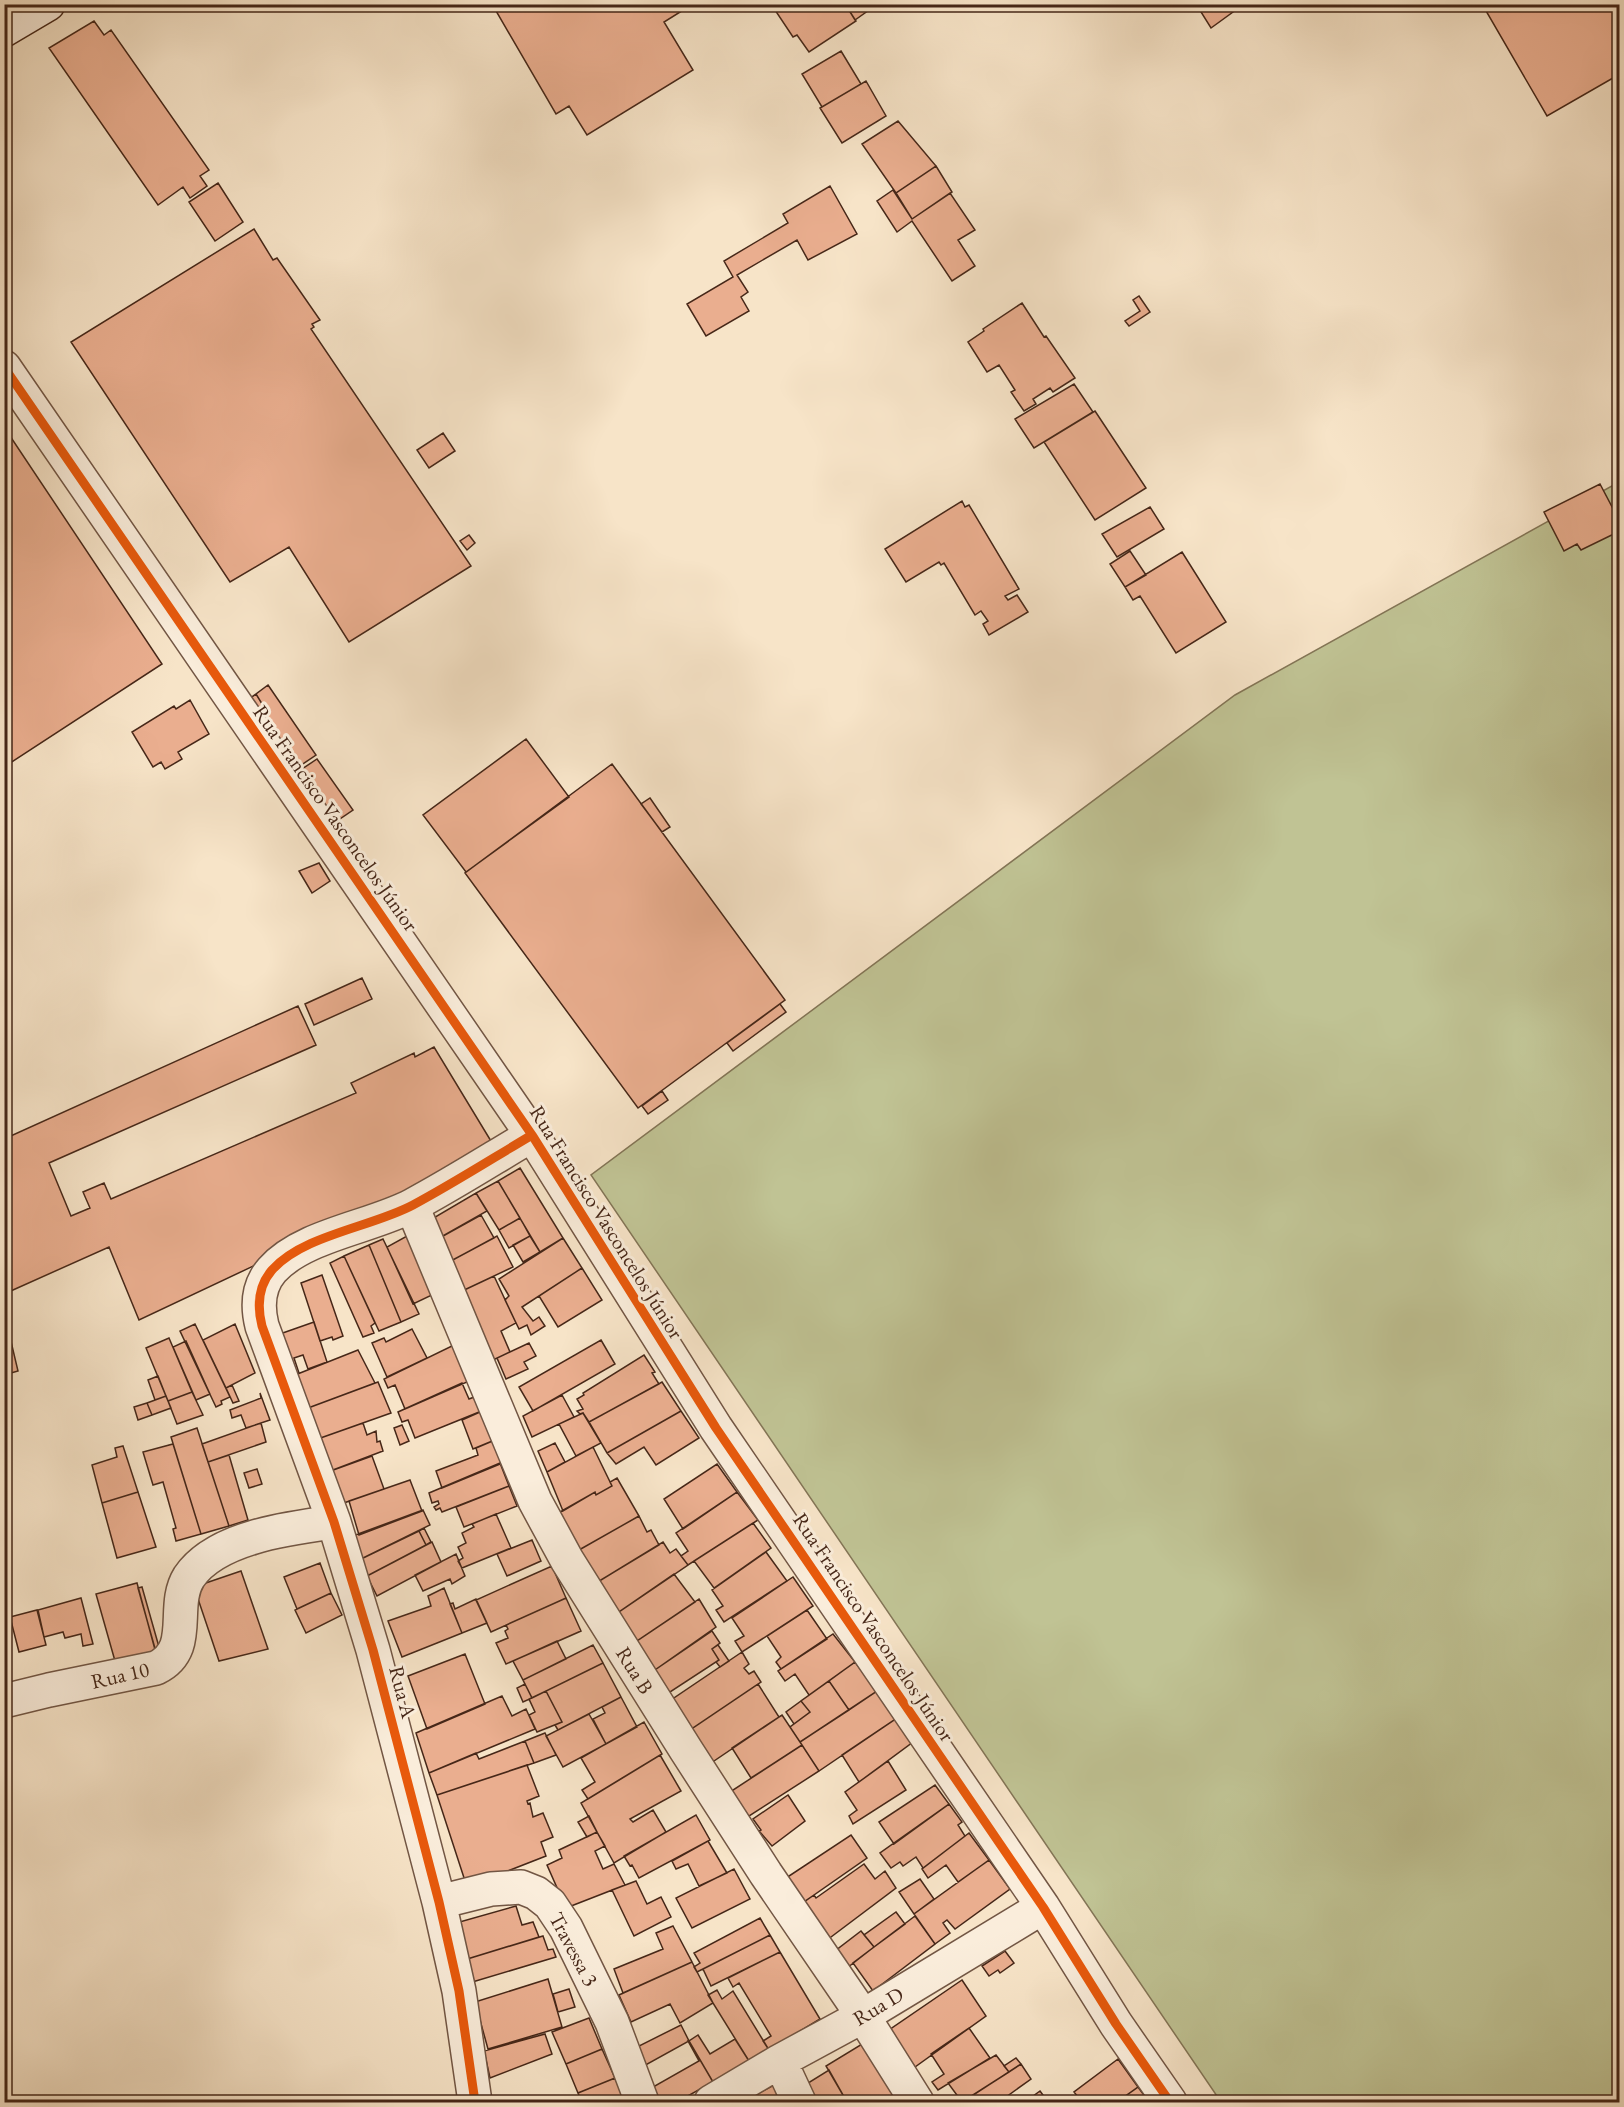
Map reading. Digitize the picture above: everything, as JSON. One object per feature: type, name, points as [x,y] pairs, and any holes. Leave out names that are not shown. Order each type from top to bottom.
[{"type":"street","points":[[4,30],[48,4]]},
{"type":"street","name":"Rua Francisco Vasconcelos Júnior","points":[[4,367],[532,1135],[716,1428],[1042,1906],[1116,2024],[1170,2103]]},
{"type":"street","points":[[412,1206],[532,1135]]},
{"type":"street","name":"Rua A","points":[[412,1206],[303,1247],[272,1270],[263,1286],[258,1302],[262,1326],[334,1522],[374,1650],[439,1902],[459,1991],[475,2103]]},
{"type":"street","name":"Rua B","points":[[412,1206],[535,1501],[567,1560],[686,1750],[863,2016],[917,2103]]},
{"type":"street","name":"Rua 10","points":[[4,1701],[146,1670],[167,1662],[177,1647],[183,1592],[189,1577],[201,1564],[219,1551],[235,1544],[296,1527],[334,1522]]},
{"type":"street","name":"Travessa 3","points":[[439,1902],[491,1889],[521,1887],[536,1893],[550,1904],[566,1928],[612,2022],[642,2103]]},
{"type":"street","name":"Rua D","points":[[711,2103],[780,2061],[863,2016],[1042,1906]]},
{"type":"street","points":[[780,2061],[800,2103]]},
{"type":"green space","points":[[1619,482],[1619,2102],[1221,2102],[591,1175],[1235,695]]},
{"type":"building","points":[[492,4],[693,4],[664,22],[693,70],[587,135],[569,106],[556,114]]},
{"type":"building","points":[[771,4],[845,4],[856,21],[809,52],[797,35],[793,37]]},
{"type":"building","points":[[845,4],[876,4],[876,5],[855,20]]},
{"type":"building","points":[[1196,4],[1244,4],[1211,28]]},
{"type":"building","points":[[1482,4],[1620,4],[1620,74],[1547,116]]},
{"type":"building","points":[[94,21],[104,35],[111,30],[209,170],[200,176],[207,186],[190,198],[183,187],[158,205],[49,48]]},
{"type":"building","points":[[841,51],[861,84],[822,107],[802,74]]},
{"type":"building","points":[[866,81],[886,116],[842,143],[820,108]]},
{"type":"building","points":[[898,121],[936,166],[896,193],[862,144]]},
{"type":"building","points":[[936,166],[952,192],[912,219],[896,193]]},
{"type":"building","points":[[218,183],[243,222],[215,241],[189,202]]},
{"type":"building","points":[[830,186],[857,234],[808,260],[797,240],[737,275],[748,292],[741,297],[749,311],[706,336],[687,304],[733,277],[724,261],[788,223],[783,214]]},
{"type":"building","points":[[893,190],[912,219],[950,193],[975,230],[958,240],[975,266],[952,281],[912,221],[897,232],[877,201]]},
{"type":"building","points":[[254,229],[273,260],[277,258],[320,320],[312,324],[314,327],[311,329],[471,566],[349,642],[289,547],[230,582],[71,342]]},
{"type":"building","points":[[1139,296],[1150,312],[1129,326],[1125,321],[1140,311],[1133,300]]},
{"type":"building","points":[[1022,303],[1075,378],[1053,392],[1050,388],[1033,399],[1036,404],[1024,411],[1011,392],[1015,390],[999,365],[987,372],[968,342]]},
{"type":"building","points":[[1074,384],[1093,412],[1034,448],[1015,419]]},
{"type":"building","points":[[1095,411],[1146,488],[1095,520],[1044,442]]},
{"type":"building","points":[[4,427],[162,664],[4,767]]},
{"type":"building","points":[[443,433],[455,451],[429,468],[417,450]]},
{"type":"building","points":[[1600,484],[1620,522],[1620,531],[1581,550],[1577,544],[1564,551],[1544,512]]},
{"type":"building","points":[[962,501],[965,507],[969,505],[1019,589],[1005,596],[1008,600],[1017,595],[1028,612],[989,635],[983,624],[988,621],[981,611],[975,615],[944,563],[941,565],[939,562],[906,582],[885,549]]},
{"type":"building","points":[[1150,507],[1164,529],[1117,557],[1102,534]]},
{"type":"building","points":[[469,535],[475,543],[467,550],[460,541]]},
{"type":"building","points":[[1130,551],[1146,575],[1125,587],[1110,564]]},
{"type":"building","points":[[1182,552],[1226,622],[1176,653],[1140,596],[1133,600],[1125,587]]},
{"type":"building","points":[[268,685],[316,755],[291,772],[261,717],[267,712],[256,694]]},
{"type":"building","points":[[256,694],[267,712],[261,717],[249,699]]},
{"type":"building","points":[[190,700],[209,734],[178,752],[182,759],[165,769],[161,762],[153,767],[132,732],[174,706],[176,709]]},
{"type":"building","points":[[526,739],[569,797],[466,872],[423,815]]},
{"type":"building","points":[[317,759],[353,810],[328,827],[293,775]]},
{"type":"building","points":[[612,764],[785,1000],[638,1108],[465,873]]},
{"type":"building","points":[[650,798],[670,827],[662,832],[641,804]]},
{"type":"building","points":[[319,863],[330,881],[312,893],[299,871]]},
{"type":"building","points":[[362,978],[372,999],[314,1025],[305,1004]]},
{"type":"building","points":[[780,1004],[786,1012],[733,1051],[727,1043]]},
{"type":"building","points":[[298,1006],[316,1045],[49,1163],[71,1216],[90,1208],[83,1192],[104,1183],[111,1199],[356,1093],[351,1083],[414,1053],[415,1057],[434,1047],[497,1151],[139,1320],[109,1247],[4,1294],[4,1139]]},
{"type":"building","points":[[662,1091],[668,1100],[648,1114],[642,1106]]},
{"type":"building","points":[[520,1168],[563,1238],[540,1252],[498,1181]]},
{"type":"building","points":[[498,1181],[520,1218],[499,1230],[476,1193]]},
{"type":"building","points":[[476,1193],[487,1211],[434,1241],[425,1223]]},
{"type":"building","points":[[481,1215],[494,1238],[449,1262],[434,1241]]},
{"type":"building","points":[[520,1218],[530,1236],[509,1248],[499,1230]]},
{"type":"building","points":[[407,1236],[432,1295],[413,1304],[387,1247]]},
{"type":"building","points":[[497,1236],[513,1267],[460,1292],[449,1262]]},
{"type":"building","points":[[530,1236],[540,1252],[523,1262],[513,1245]]},
{"type":"building","points":[[563,1238],[582,1268],[522,1307],[533,1321],[539,1317],[545,1326],[531,1335],[527,1325],[519,1329],[505,1300],[509,1296],[499,1279]]},
{"type":"building","points":[[383,1239],[419,1314],[401,1322],[369,1245]]},
{"type":"building","points":[[369,1245],[401,1322],[379,1331],[344,1256]]},
{"type":"building","points":[[344,1256],[375,1323],[371,1326],[374,1333],[363,1337],[330,1263]]},
{"type":"building","points":[[582,1268],[602,1300],[558,1327],[539,1296]]},
{"type":"building","points":[[322,1275],[343,1336],[320,1341],[301,1283]]},
{"type":"building","points":[[494,1276],[516,1323],[501,1331],[510,1352],[493,1360],[460,1292]]},
{"type":"building","points":[[4,1312],[18,1371],[4,1375]]},
{"type":"building","points":[[314,1322],[327,1362],[308,1369],[303,1355],[294,1358],[299,1373],[290,1377],[277,1335]]},
{"type":"building","points":[[195,1324],[230,1397],[221,1401],[222,1404],[216,1407],[180,1331]]},
{"type":"building","points":[[235,1324],[255,1373],[226,1388],[203,1340]]},
{"type":"building","points":[[412,1329],[427,1358],[387,1377],[372,1343],[384,1338],[386,1342]]},
{"type":"building","points":[[169,1338],[192,1392],[168,1401],[146,1348]]},
{"type":"building","points":[[601,1340],[615,1364],[533,1411],[519,1387]]},
{"type":"building","points":[[186,1341],[210,1394],[196,1400],[173,1347]]},
{"type":"building","points":[[529,1343],[536,1356],[524,1362],[528,1369],[506,1379],[497,1358]]},
{"type":"building","points":[[456,1344],[474,1379],[405,1409],[395,1385],[388,1388],[384,1379]]},
{"type":"building","points":[[358,1350],[375,1383],[300,1411],[290,1377]]},
{"type":"building","points":[[644,1355],[655,1372],[652,1373],[659,1384],[589,1422],[583,1413],[580,1414],[577,1411],[583,1409],[577,1399],[584,1395],[583,1393]]},
{"type":"building","points":[[158,1376],[166,1396],[155,1400],[148,1380]]},
{"type":"building","points":[[378,1382],[391,1413],[312,1441],[300,1411]]},
{"type":"building","points":[[662,1382],[681,1411],[607,1453],[589,1422]]},
{"type":"building","points":[[462,1383],[469,1399],[482,1394],[489,1408],[415,1438],[408,1420],[402,1422],[398,1412]]},
{"type":"building","points":[[232,1385],[239,1401],[233,1403],[226,1388]]},
{"type":"building","points":[[192,1392],[203,1415],[177,1424],[168,1401]]},
{"type":"building","points":[[260,1393],[270,1420],[246,1428],[241,1415],[232,1418],[230,1410],[261,1398]]},
{"type":"building","points":[[562,1395],[574,1417],[532,1437],[523,1416]]},
{"type":"building","points":[[166,1396],[171,1408],[152,1415],[147,1403]]},
{"type":"building","points":[[147,1403],[152,1415],[138,1420],[134,1407]]},
{"type":"building","points":[[489,1408],[502,1437],[473,1449],[462,1420]]},
{"type":"building","points":[[681,1411],[699,1438],[656,1465],[644,1447],[616,1464],[607,1453]]},
{"type":"building","points":[[583,1413],[601,1443],[576,1456],[559,1424]]},
{"type":"building","points":[[261,1423],[266,1442],[208,1462],[202,1444]]},
{"type":"building","points":[[363,1423],[367,1435],[376,1431],[377,1442],[380,1441],[383,1451],[325,1473],[312,1441]]},
{"type":"building","points":[[402,1425],[409,1441],[400,1445],[394,1428]]},
{"type":"building","points":[[197,1428],[229,1526],[201,1534],[171,1437]]},
{"type":"building","points":[[502,1437],[512,1459],[442,1488],[436,1471],[478,1455],[476,1448]]},
{"type":"building","points":[[555,1443],[565,1462],[547,1472],[538,1451]]},
{"type":"building","points":[[173,1444],[201,1534],[176,1541],[173,1529],[176,1528],[163,1482],[153,1485],[143,1452]]},
{"type":"building","points":[[123,1446],[138,1492],[102,1503],[92,1465],[117,1457],[115,1448]]},
{"type":"building","points":[[593,1447],[612,1486],[596,1495],[595,1492],[563,1511],[547,1472]]},
{"type":"building","points":[[229,1455],[248,1520],[229,1526],[208,1462]]},
{"type":"building","points":[[372,1456],[384,1489],[338,1505],[325,1473]]},
{"type":"building","points":[[500,1463],[509,1486],[442,1512],[440,1508],[436,1510],[434,1507],[439,1504],[438,1501],[432,1503],[429,1493]]},
{"type":"building","points":[[717,1464],[737,1492],[683,1529],[664,1499]]},
{"type":"building","points":[[257,1469],[262,1484],[249,1488],[244,1473]]},
{"type":"building","points":[[617,1478],[639,1516],[579,1550],[558,1513],[595,1492],[596,1495],[612,1486],[610,1482]]},
{"type":"building","points":[[410,1480],[422,1511],[359,1535],[349,1501]]},
{"type":"building","points":[[509,1486],[517,1506],[464,1527],[456,1507]]},
{"type":"building","points":[[138,1492],[156,1547],[117,1558],[102,1503]]},
{"type":"building","points":[[737,1492],[758,1520],[688,1565],[681,1556],[688,1551],[676,1533]]},
{"type":"building","points":[[423,1510],[430,1525],[359,1560],[350,1537]]},
{"type":"building","points":[[496,1514],[511,1548],[462,1568],[458,1561],[463,1558],[458,1547],[466,1543],[462,1533],[474,1527],[472,1524]]},
{"type":"building","points":[[639,1516],[647,1532],[651,1530],[659,1545],[596,1583],[579,1550]]},
{"type":"building","points":[[753,1523],[771,1548],[714,1588],[694,1561]]},
{"type":"building","points":[[424,1528],[431,1542],[426,1545],[419,1531]]},
{"type":"building","points":[[419,1531],[426,1545],[367,1576],[359,1560]]},
{"type":"building","points":[[532,1540],[541,1561],[507,1576],[497,1554]]},
{"type":"building","points":[[432,1542],[441,1562],[377,1596],[367,1576]]},
{"type":"building","points":[[663,1542],[670,1553],[676,1549],[688,1565],[616,1614],[596,1583]]},
{"type":"building","points":[[766,1552],[787,1581],[724,1622],[716,1610],[723,1606],[712,1590]]},
{"type":"building","points":[[456,1554],[465,1576],[452,1584],[450,1579],[423,1591],[415,1575]]},
{"type":"building","points":[[320,1563],[331,1593],[297,1609],[284,1577]]},
{"type":"building","points":[[552,1566],[566,1598],[491,1632],[476,1600]]},
{"type":"building","points":[[241,1571],[268,1649],[219,1661],[194,1587]]},
{"type":"building","points":[[674,1574],[695,1602],[634,1643],[616,1614]]},
{"type":"building","points":[[793,1577],[813,1606],[742,1652],[735,1641],[744,1636],[732,1618]]},
{"type":"building","points":[[137,1583],[157,1657],[117,1668],[96,1594]]},
{"type":"building","points":[[142,1587],[159,1647],[156,1652],[138,1588]]},
{"type":"building","points":[[444,1588],[462,1633],[402,1657],[388,1621],[431,1606],[428,1596]]},
{"type":"building","points":[[331,1593],[342,1615],[306,1633],[295,1610]]},
{"type":"building","points":[[81,1598],[93,1644],[83,1646],[81,1634],[65,1638],[63,1632],[44,1637],[38,1610]]},
{"type":"building","points":[[566,1598],[581,1631],[506,1664],[496,1643],[508,1638],[505,1631],[508,1629],[506,1625]]},
{"type":"building","points":[[476,1599],[487,1623],[462,1633],[450,1604],[453,1603],[455,1609]]},
{"type":"building","points":[[699,1599],[716,1627],[652,1672],[634,1643]]},
{"type":"building","points":[[37,1610],[46,1645],[19,1652],[10,1617]]},
{"type":"building","points":[[807,1610],[827,1639],[781,1669],[776,1662],[781,1657],[767,1636]]},
{"type":"building","points":[[712,1631],[720,1643],[712,1649],[719,1660],[667,1694],[652,1672]]},
{"type":"building","points":[[833,1634],[855,1662],[809,1695],[795,1674],[785,1681],[778,1671]]},
{"type":"building","points":[[557,1641],[566,1659],[523,1680],[513,1661]]},
{"type":"building","points":[[593,1645],[603,1663],[532,1698],[523,1680]]},
{"type":"building","points":[[718,1645],[729,1661],[720,1667],[716,1662],[719,1660],[712,1649]]},
{"type":"building","points":[[742,1652],[749,1664],[744,1668],[749,1674],[754,1671],[761,1682],[690,1730],[671,1700]]},
{"type":"building","points":[[465,1654],[485,1704],[427,1729],[408,1676]]},
{"type":"building","points":[[855,1662],[877,1691],[849,1710],[829,1681]]},
{"type":"building","points":[[603,1663],[621,1697],[558,1730],[555,1725],[562,1722],[546,1691]]},
{"type":"building","points":[[829,1681],[849,1710],[800,1742],[790,1727],[810,1712],[801,1701]]},
{"type":"building","points":[[525,1684],[532,1698],[523,1702],[517,1688]]},
{"type":"building","points":[[758,1684],[779,1717],[711,1763],[690,1730]]},
{"type":"building","points":[[546,1691],[562,1722],[537,1732],[529,1715],[535,1712],[529,1699]]},
{"type":"building","points":[[877,1691],[897,1718],[819,1771],[800,1742]]},
{"type":"building","points":[[502,1696],[512,1716],[526,1709],[535,1729],[429,1773],[416,1733]]},
{"type":"building","points":[[621,1697],[637,1727],[606,1744],[593,1719],[605,1713],[602,1707]]},
{"type":"building","points":[[801,1701],[810,1712],[794,1724],[786,1712]]},
{"type":"building","points":[[589,1714],[606,1744],[563,1767],[546,1736]]},
{"type":"building","points":[[782,1715],[802,1745],[751,1778],[732,1748]]},
{"type":"building","points":[[897,1718],[913,1742],[859,1782],[842,1755]]},
{"type":"building","points":[[644,1722],[662,1754],[588,1799],[582,1790],[595,1782],[581,1758]]},
{"type":"building","points":[[545,1733],[556,1755],[534,1763],[525,1741]]},
{"type":"building","points":[[525,1741],[534,1763],[437,1795],[429,1773],[476,1753],[479,1759]]},
{"type":"building","points":[[802,1745],[819,1771],[746,1818],[730,1792]]},
{"type":"building","points":[[660,1755],[681,1791],[630,1819],[633,1822],[653,1810],[666,1832],[614,1863],[581,1803]]},
{"type":"building","points":[[888,1761],[906,1790],[853,1824],[849,1816],[857,1810],[845,1792]]},
{"type":"building","points":[[527,1765],[539,1796],[527,1801],[528,1804],[530,1803],[533,1817],[543,1813],[553,1837],[541,1842],[546,1856],[467,1887],[437,1795]]},
{"type":"building","points":[[935,1785],[949,1804],[894,1844],[879,1822]]},
{"type":"building","points":[[788,1795],[805,1821],[772,1846],[759,1831],[761,1830],[753,1819]]},
{"type":"building","points":[[949,1804],[962,1822],[958,1825],[965,1836],[923,1868],[916,1857],[903,1866],[900,1862],[891,1868],[880,1853]]},
{"type":"building","points":[[696,1815],[710,1840],[639,1878],[624,1856]]},
{"type":"building","points":[[589,1816],[597,1832],[587,1837],[578,1822]]},
{"type":"building","points":[[597,1832],[605,1846],[595,1851],[603,1869],[614,1864],[625,1885],[566,1908],[547,1865],[562,1858],[559,1850]]},
{"type":"building","points":[[969,1833],[989,1860],[958,1882],[946,1865],[928,1878],[922,1869]]},
{"type":"building","points":[[851,1835],[867,1858],[801,1904],[783,1880]]},
{"type":"building","points":[[708,1841],[727,1873],[699,1886],[688,1864],[676,1869],[672,1861]]},
{"type":"building","points":[[989,1860],[1010,1889],[955,1929],[947,1920],[943,1923],[950,1933],[935,1944],[914,1914]]},
{"type":"building","points":[[864,1864],[875,1879],[885,1871],[896,1888],[827,1940],[801,1904],[814,1895],[816,1898]]},
{"type":"building","points":[[734,1869],[750,1899],[692,1928],[676,1898]]},
{"type":"building","points":[[920,1879],[934,1899],[914,1914],[899,1892]]},
{"type":"building","points":[[636,1881],[647,1904],[661,1897],[671,1917],[634,1936],[612,1890]]},
{"type":"building","points":[[516,1906],[522,1925],[533,1922],[539,1937],[464,1960],[456,1923]]},
{"type":"building","points":[[896,1912],[905,1924],[874,1947],[864,1935]]},
{"type":"building","points":[[915,1916],[935,1944],[873,1991],[853,1963]]},
{"type":"building","points":[[760,1918],[770,1935],[697,1972],[694,1967],[700,1963],[694,1953]]},
{"type":"building","points":[[673,1926],[692,1962],[623,1993],[614,1969],[663,1949],[656,1933]]},
{"type":"building","points":[[861,1931],[874,1947],[847,1968],[835,1951]]},
{"type":"building","points":[[770,1935],[780,1952],[711,1986],[703,1969]]},
{"type":"building","points":[[543,1936],[548,1950],[553,1949],[556,1957],[469,1983],[464,1960]]},
{"type":"building","points":[[1005,1951],[1014,1963],[1000,1973],[998,1970],[989,1976],[982,1966]]},
{"type":"building","points":[[780,1952],[820,2019],[769,2050],[763,2041],[771,2036],[739,1983],[733,1987],[728,1978]]},
{"type":"building","points":[[692,1962],[713,2003],[680,2023],[670,2004],[631,2022],[619,1995]]},
{"type":"building","points":[[548,1979],[562,2027],[488,2049],[475,2002]]},
{"type":"building","points":[[962,1980],[986,2016],[915,2067],[889,2030]]},
{"type":"building","points":[[569,1989],[575,2007],[558,2012],[553,1994]]},
{"type":"building","points":[[717,1990],[722,1999],[733,1991],[769,2050],[749,2061],[708,1995]]},
{"type":"building","points":[[589,2018],[602,2049],[566,2064],[552,2032]]},
{"type":"building","points":[[681,2025],[689,2041],[642,2067],[633,2049]]},
{"type":"building","points":[[969,2028],[990,2058],[938,2090],[932,2082],[944,2074],[931,2054]]},
{"type":"building","points":[[545,2034],[552,2054],[490,2078],[484,2051]]},
{"type":"building","points":[[698,2035],[710,2054],[735,2039],[749,2061],[713,2082],[689,2041]]},
{"type":"building","points":[[688,2041],[713,2082],[677,2102],[661,2102],[653,2087],[699,2061]]},
{"type":"building","points":[[867,2041],[898,2096],[887,2102],[847,2102],[826,2066]]},
{"type":"building","points":[[602,2049],[615,2078],[578,2093],[566,2064]]},
{"type":"building","points":[[996,2055],[1009,2072],[962,2102],[948,2083]]},
{"type":"building","points":[[1016,2058],[1021,2064],[1009,2072],[1004,2066]]},
{"type":"building","points":[[1118,2059],[1138,2087],[1117,2102],[1082,2102],[1074,2092]]},
{"type":"building","points":[[1021,2064],[1031,2079],[999,2102],[964,2101]]},
{"type":"building","points":[[829,2070],[847,2102],[807,2102],[800,2088]]},
{"type":"building","points":[[615,2078],[625,2102],[582,2102],[578,2093]]},
{"type":"building","points":[[774,2085],[783,2102],[742,2102]]},
{"type":"building","points":[[1138,2087],[1149,2102],[1117,2102]]},
{"type":"building","points":[[1040,2091],[1048,2102],[1025,2102]]},
{"type":"cycle path","points":[[4,367],[532,1135],[716,1428],[1043,1907],[1116,2024],[1170,2102]]},
{"type":"cycle path","points":[[475,2102],[459,1991],[439,1902],[373,1650],[334,1522],[262,1326],[259,1304],[261,1289],[267,1276],[285,1258],[301,1248],[413,1205],[532,1135]]}]
